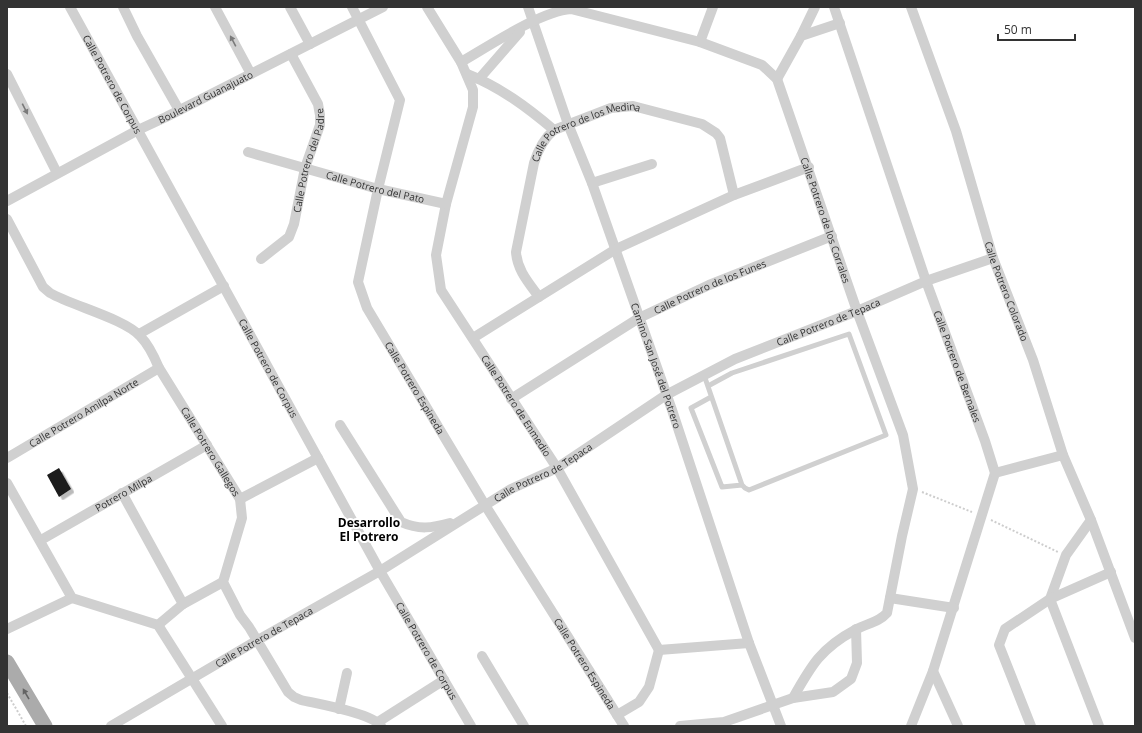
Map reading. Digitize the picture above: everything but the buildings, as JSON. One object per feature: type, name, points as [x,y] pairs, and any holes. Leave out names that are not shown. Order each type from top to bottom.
[{"type":"main road","points":[[7,662],[45,726]]},
{"type":"street","name":"Calle Potrero de Corpus","points":[[70,7],[380,571],[471,726]]},
{"type":"street","points":[[123,7],[137,36],[179,110]]},
{"type":"street","points":[[215,7],[250,74]]},
{"type":"street","points":[[290,7],[310,44]]},
{"type":"street","name":"Calle Potrero Espineda","points":[[352,7],[357,20],[400,100],[378,189],[358,282],[362,295],[367,308],[485,505],[624,726]]},
{"type":"street","name":"Boulevard Guanajuato","points":[[7,201],[138,130],[383,7]]},
{"type":"street","name":"Calle Potrero de Enmedio","points":[[427,7],[461,62],[473,90],[473,107],[446,204],[436,255],[441,290],[557,468],[659,650]]},
{"type":"street","name":"Camino San José del Potrero","points":[[528,7],[529,24],[592,183],[616,249],[749,644],[781,726]]},
{"type":"street","points":[[700,42],[713,7]]},
{"type":"street","points":[[777,78],[801,36],[815,7]]},
{"type":"street","name":"Calle Potrero Colorado","points":[[911,7],[956,131],[993,258],[1033,360],[1063,455],[1112,572],[1135,638]]},
{"type":"street","name":"Calle Potrero de Bernales","points":[[834,8],[926,281],[985,441],[995,473]]},
{"type":"street","name":"Calle Potrero de los Corrales","points":[[529,24],[553,13],[571,9],[700,42],[762,65],[777,78],[809,167],[857,311],[903,435],[914,489],[902,536],[887,613],[880,621],[856,629]]},
{"type":"street","points":[[801,36],[840,23]]},
{"type":"street","points":[[461,62],[529,24]]},
{"type":"street","points":[[479,79],[529,24]]},
{"type":"street","name":"Calle Potrero del Padre","points":[[261,259],[289,237],[294,224],[305,168],[320,125],[318,104],[291,54]]},
{"type":"street","points":[[7,74],[57,173]]},
{"type":"street","points":[[467,74],[490,83],[526,106],[554,130]]},
{"type":"street","name":"Calle Potrero de los Medina","points":[[539,297],[521,271],[516,261],[516,252],[534,163],[539,149],[547,136],[554,130],[623,105],[642,107],[702,124],[716,133],[720,138],[734,195]]},
{"type":"street","name":"Calle Potrero del Pato","points":[[248,152],[378,189],[446,204]]},
{"type":"street","points":[[592,183],[652,164]]},
{"type":"street","points":[[473,338],[616,249],[734,195],[809,167]]},
{"type":"street","name":"Calle Potrero Gallegos","points":[[7,219],[43,287],[50,293],[117,321],[139,334],[153,353],[159,368],[240,499],[242,518],[223,582]]},
{"type":"street","name":"Calle Potrero de los Funes","points":[[511,399],[639,318],[709,285],[832,236]]},
{"type":"street","name":"Calle Potrero de Tepaca","points":[[111,726],[192,680],[256,641],[380,571],[511,489],[557,468],[666,395],[735,359],[857,311],[926,281],[993,258]]},
{"type":"street","points":[[139,334],[224,286]]},
{"type":"street","name":"Calle Potrero Amilpa Norte","points":[[7,458],[159,368]]},
{"type":"street","points":[[340,424],[401,522],[412,527],[429,528],[458,521]]},
{"type":"street","name":"Potrero Milpa","points":[[41,540],[207,445]]},
{"type":"street","points":[[911,726],[933,671],[954,608],[995,473],[1063,455]]},
{"type":"street","points":[[240,499],[318,458]]},
{"type":"street","points":[[7,483],[41,540],[72,598]]},
{"type":"street","points":[[122,493],[183,604]]},
{"type":"street","points":[[1091,520],[1066,555],[1050,599],[1099,726]]},
{"type":"street","points":[[1031,726],[999,645],[1005,629],[1050,599],[1112,572]]},
{"type":"street","points":[[158,625],[183,604],[223,582],[232,603],[249,627],[256,641],[288,692],[294,697],[339,709],[379,724],[444,680]]},
{"type":"street","points":[[7,629],[72,598],[158,625],[222,726]]},
{"type":"street","points":[[890,598],[954,608]]},
{"type":"street","points":[[680,726],[724,722],[774,706],[793,698],[833,692],[851,679],[857,663],[856,629]]},
{"type":"street","points":[[793,698],[812,664],[830,646],[856,629]]},
{"type":"street","points":[[617,715],[639,702],[649,686],[659,650],[749,644]]},
{"type":"street","points":[[482,656],[524,726]]},
{"type":"street","points":[[933,671],[958,726]]},
{"type":"street","points":[[339,709],[347,673]]},
{"type":"lane","points":[[704,375],[742,484],[744,488],[749,490],[886,435],[849,334],[732,373],[708,386]]},
{"type":"lane","points":[[712,397],[691,408],[722,487],[742,484]]},
{"type":"path","points":[[7,693],[26,726]]},
{"type":"district","name":"Desarrollo El Potrero","points":[[369,530]]}]
